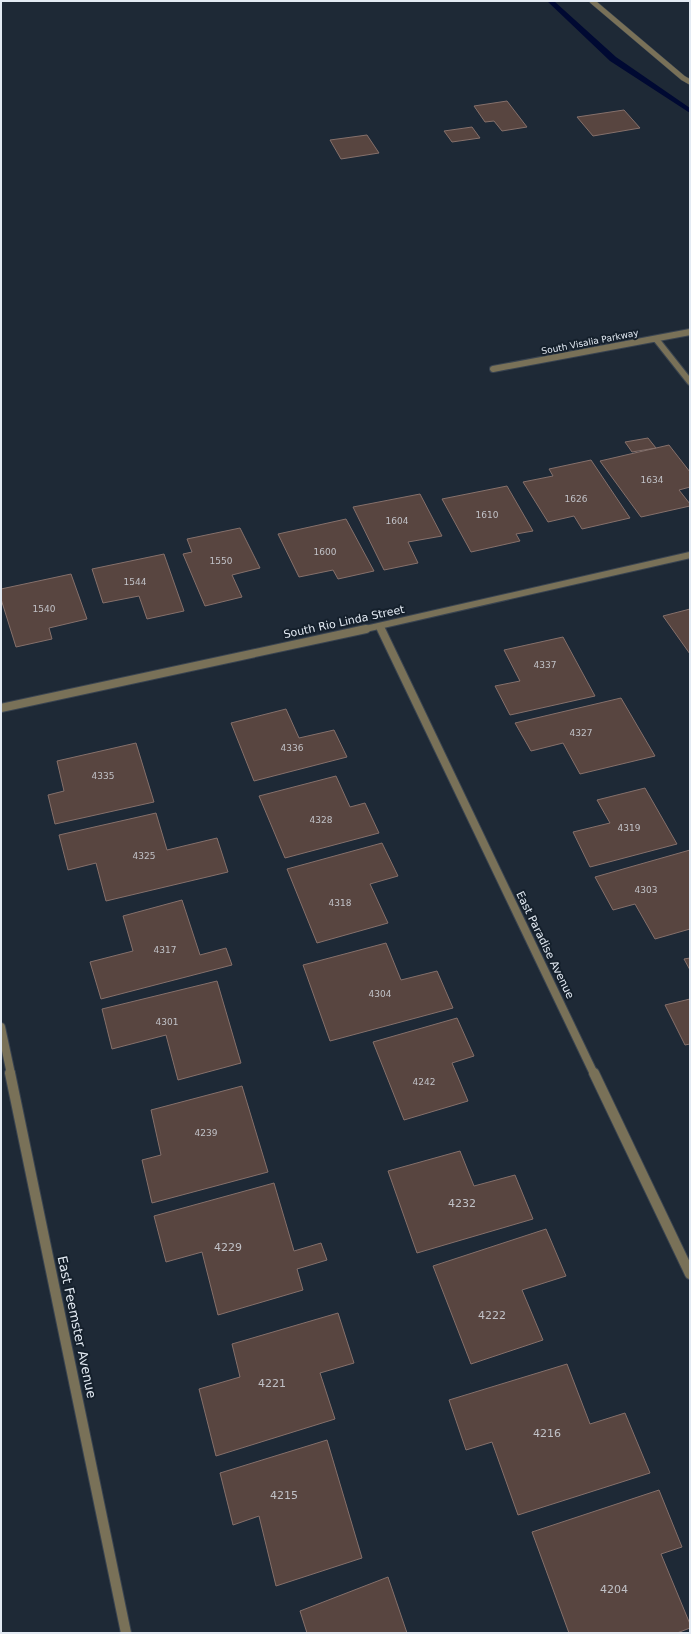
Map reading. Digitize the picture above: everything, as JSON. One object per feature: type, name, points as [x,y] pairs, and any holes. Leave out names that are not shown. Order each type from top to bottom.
[{"type":"street","points":[[592,1],[683,78],[690,82]]},
{"type":"street","name":"South Visalia Parkway","points":[[492,369],[690,332]]},
{"type":"street","points":[[656,339],[690,382]]},
{"type":"street","name":"South Rio Linda Street","points":[[1,708],[380,626],[690,555]]},
{"type":"street","name":"East Paradise Avenue","points":[[380,626],[690,1274]]},
{"type":"street","name":"East Feemster Avenue","points":[[1,1027],[126,1633]]},
{"type":"building","points":[[507,101],[527,127],[502,131],[494,121],[485,122],[474,106]]},
{"type":"building","points":[[624,110],[640,128],[593,136],[577,117]]},
{"type":"building","points":[[472,127],[480,138],[452,142],[444,131]]},
{"type":"building","points":[[367,135],[379,153],[341,159],[330,140]]},
{"type":"building","points":[[648,438],[656,448],[632,452],[625,442]]},
{"type":"building","points":[[669,445],[690,472],[690,487],[679,490],[690,506],[641,517],[600,461]]},
{"type":"building","points":[[591,460],[630,518],[582,529],[574,516],[548,522],[523,482],[553,476],[549,469]]},
{"type":"building","points":[[507,486],[533,531],[516,534],[520,541],[471,552],[442,499]]},
{"type":"building","points":[[420,494],[442,536],[408,542],[418,563],[384,570],[353,507]]},
{"type":"building","points":[[346,519],[374,571],[338,579],[333,570],[299,577],[278,534]]},
{"type":"building","points":[[240,528],[260,568],[232,575],[242,597],[205,606],[183,554],[192,552],[187,539]]},
{"type":"building","points":[[164,554],[184,611],[147,619],[139,596],[103,603],[92,569]]},
{"type":"building","points":[[71,574],[87,619],[49,628],[52,639],[16,647],[1,599],[1,589]]},
{"type":"building","points":[[690,609],[690,654],[663,616]]},
{"type":"building","points":[[563,637],[595,696],[510,715],[495,686],[520,681],[504,650]]},
{"type":"building","points":[[621,698],[655,756],[580,774],[563,743],[531,751],[515,723]]},
{"type":"building","points":[[286,709],[299,738],[334,730],[347,757],[254,781],[231,723]]},
{"type":"building","points":[[136,743],[154,802],[55,824],[48,795],[64,791],[57,761]]},
{"type":"building","points":[[336,776],[350,807],[365,803],[379,833],[285,858],[259,796]]},
{"type":"building","points":[[645,788],[677,844],[590,867],[573,832],[610,823],[597,800]]},
{"type":"building","points":[[156,813],[167,850],[217,838],[228,872],[106,901],[96,863],[68,870],[59,835]]},
{"type":"building","points":[[382,843],[398,876],[370,884],[388,923],[317,943],[287,869]]},
{"type":"building","points":[[690,850],[690,929],[655,939],[635,904],[613,910],[595,877]]},
{"type":"building","points":[[182,900],[200,955],[226,948],[232,965],[101,999],[90,962],[133,951],[123,916]]},
{"type":"building","points":[[386,943],[401,980],[437,971],[453,1008],[330,1041],[303,965]]},
{"type":"building","points":[[690,958],[690,970],[684,959]]},
{"type":"building","points":[[217,981],[241,1063],[178,1080],[166,1035],[112,1049],[102,1009]]},
{"type":"building","points":[[690,999],[690,1044],[685,1045],[665,1005]]},
{"type":"building","points":[[457,1018],[474,1056],[452,1063],[468,1101],[404,1120],[373,1042]]},
{"type":"building","points":[[242,1086],[268,1172],[152,1203],[142,1160],[161,1155],[151,1110]]},
{"type":"building","points":[[460,1151],[474,1186],[515,1175],[533,1219],[417,1253],[388,1171]]},
{"type":"building","points":[[274,1183],[294,1251],[321,1243],[327,1260],[297,1269],[303,1290],[218,1315],[202,1252],[166,1262],[154,1216]]},
{"type":"building","points":[[546,1229],[566,1276],[522,1290],[543,1340],[471,1364],[433,1266]]},
{"type":"building","points":[[338,1313],[354,1363],[320,1373],[335,1419],[216,1456],[199,1389],[240,1377],[232,1344]]},
{"type":"building","points":[[567,1364],[590,1424],[625,1413],[650,1473],[518,1515],[492,1442],[466,1450],[449,1400]]},
{"type":"building","points":[[327,1440],[362,1558],[276,1586],[259,1516],[233,1525],[220,1473]]},
{"type":"building","points":[[659,1490],[682,1547],[661,1554],[690,1624],[690,1628],[677,1633],[569,1633],[532,1532]]},
{"type":"building","points":[[388,1577],[407,1633],[307,1633],[300,1611]]},
{"type":"waterway","points":[[550,1],[613,59],[690,111]]}]
